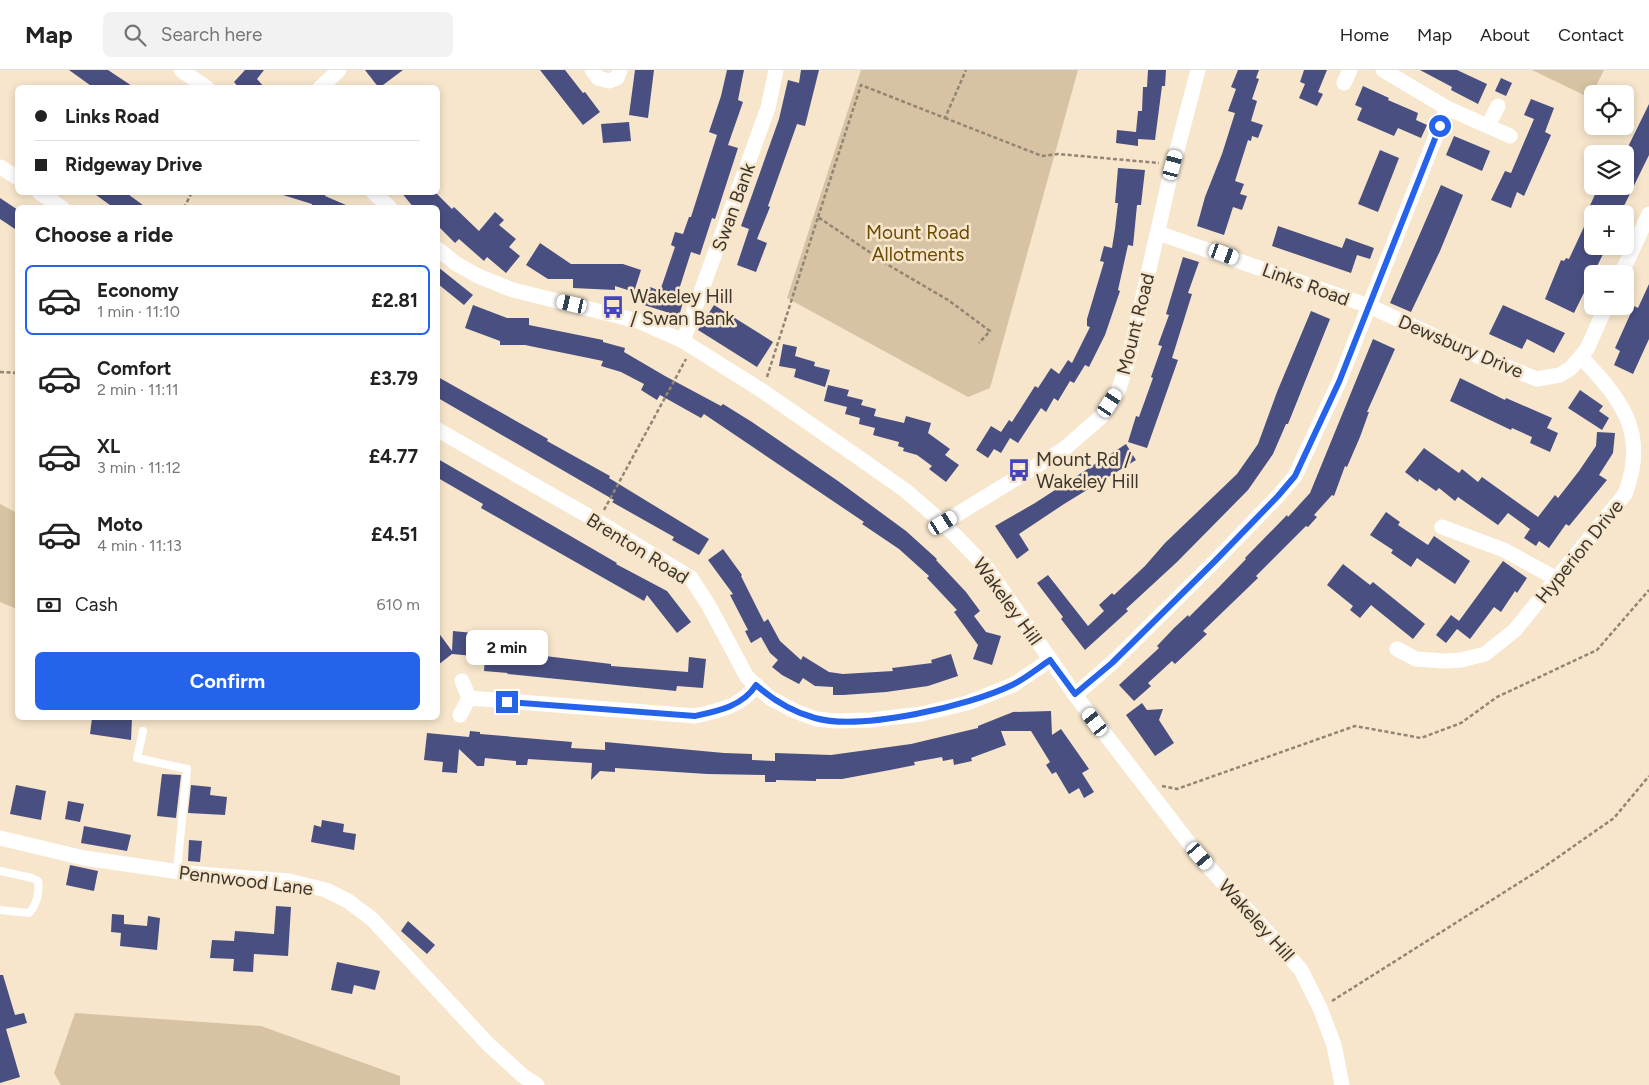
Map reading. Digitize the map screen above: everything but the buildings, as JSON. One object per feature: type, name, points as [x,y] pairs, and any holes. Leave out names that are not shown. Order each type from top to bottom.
[{"type":"street","points":[[181,70],[203,85]]},
{"type":"street","points":[[323,85],[339,70]]},
{"type":"street","points":[[592,70],[598,78],[609,81],[616,78],[620,70]]},
{"type":"street","name":"Swan Bank","points":[[688,344],[768,108],[776,70]]},
{"type":"street","name":"Mount Road","points":[[943,523],[1064,449],[1102,416],[1118,391],[1129,358],[1173,165],[1198,70]]},
{"type":"street","points":[[1383,70],[1447,108],[1510,136]]},
{"type":"street","points":[[1488,126],[1498,106]]},
{"type":"street","name":"Links Road","points":[[1075,694],[1112,663],[1194,582],[1295,476],[1339,382],[1447,108]]},
{"type":"street","points":[[0,167],[15,176]]},
{"type":"street","points":[[43,195],[58,205]]},
{"type":"street","points":[[376,195],[387,205]]},
{"type":"street","points":[[1625,265],[1649,214]]},
{"type":"street","name":"Links Road","points":[[1158,233],[1369,306]]},
{"type":"street","name":"Wakeley Hill","points":[[440,251],[455,263],[478,276],[513,290],[638,321],[688,344],[761,390],[906,491],[943,523],[987,568],[1075,694],[1200,856],[1301,970],[1320,1008],[1334,1045],[1342,1085]]},
{"type":"street","name":"Dewsbury Drive","points":[[1369,306],[1476,355],[1537,379],[1560,375],[1571,368],[1587,349],[1602,315]]},
{"type":"street","name":"Hyperion Drive","points":[[1397,649],[1416,659],[1445,661],[1461,660],[1485,654],[1515,630],[1625,494],[1633,478],[1636,458],[1636,441],[1632,426],[1622,404],[1581,357]]},
{"type":"street","name":"Brenton Road","points":[[440,431],[597,521],[691,578],[709,606],[742,670],[770,698],[816,719],[837,721],[871,720],[921,714],[967,703],[1013,685],[1050,660]]},
{"type":"street","points":[[1442,527],[1504,550],[1557,579]]},
{"type":"street","points":[[462,681],[469,698]]},
{"type":"street","points":[[469,698],[695,716],[719,711],[749,696],[756,685]]},
{"type":"street","points":[[460,715],[469,698]]},
{"type":"street","name":"Pennwood Lane","points":[[0,838],[84,858],[176,872],[289,881],[326,890],[348,901],[372,919],[488,1044],[523,1076],[537,1085]]},
{"type":"lane","points":[[143,731],[137,758],[187,769],[176,872]]},
{"type":"lane","points":[[0,871],[32,878],[38,881],[39,886],[36,903],[29,913],[0,910]]},
{"type":"path","points":[[945,118],[966,70]]},
{"type":"path","points":[[761,390],[768,375],[861,85],[1042,156],[1058,154],[1173,165]]},
{"type":"path","points":[[818,217],[890,266],[948,300],[990,330],[979,343]]},
{"type":"path","points":[[597,521],[688,344]]},
{"type":"path","points":[[0,372],[15,373]]},
{"type":"path","points":[[1161,785],[1177,789],[1355,726],[1421,738],[1461,723],[1497,697],[1597,650],[1649,590]]},
{"type":"path","points":[[1320,1008],[1541,869],[1614,818],[1649,776]]},
{"type":"green space","name":"Mount Road Allotments","points":[[861,70],[1078,70],[990,388],[968,397],[787,298]]},
{"type":"green space","points":[[1532,70],[1604,70],[1596,85],[1584,85],[1584,95]]},
{"type":"green space","points":[[0,504],[15,512],[15,608],[0,602]]},
{"type":"green space","points":[[75,1013],[261,1026],[400,1076],[400,1085],[61,1085],[54,1073]]},
{"type":"place","name":"Wakeley Hill / Swan Bank","points":[[613,307]]},
{"type":"place","name":"Mount Rd / Wakeley Hill","points":[[1019,470]]},
{"type":"route","points":[[507,702],[695,716],[719,711],[749,696],[756,685],[770,698],[816,719],[837,721],[871,720],[921,714],[967,703],[1013,685],[1050,660],[1075,694],[1112,663],[1215,561],[1295,476],[1339,382],[1440,126]]}]
